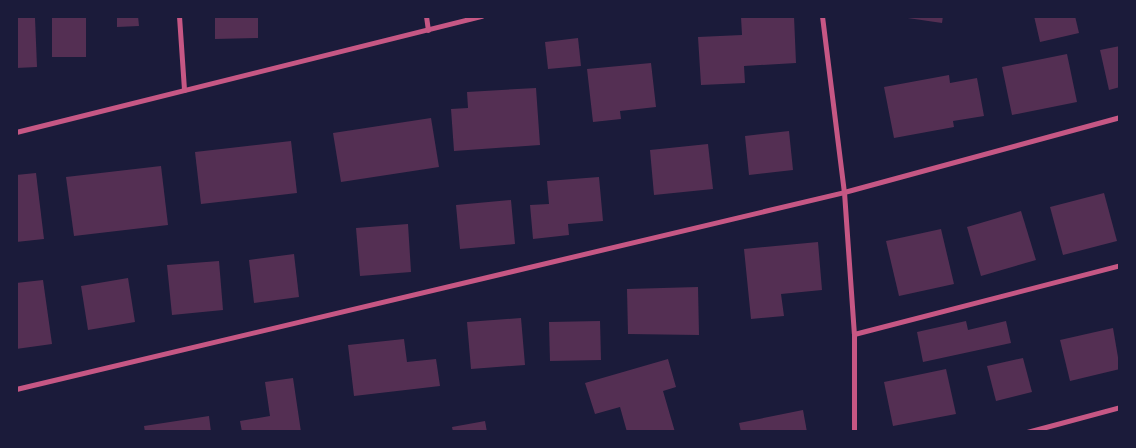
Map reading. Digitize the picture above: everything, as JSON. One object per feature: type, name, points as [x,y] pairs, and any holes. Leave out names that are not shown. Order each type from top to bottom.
[{"type":"street","points":[[179,16],[184,90]]},
{"type":"street","points":[[426,16],[428,30]]},
{"type":"street","points":[[16,132],[482,16]]},
{"type":"street","points":[[822,16],[844,192],[854,334],[854,432]]},
{"type":"street","points":[[16,389],[844,192],[1120,117]]},
{"type":"street","points":[[854,334],[1120,265]]},
{"type":"street","points":[[1027,432],[1120,407]]},
{"type":"building","points":[[52,16],[86,16],[86,57],[52,57]]},
{"type":"building","points":[[117,16],[138,16],[139,26],[117,27]]},
{"type":"building","points":[[215,16],[258,16],[258,38],[215,39]]},
{"type":"building","points":[[794,16],[796,63],[744,66],[745,83],[701,85],[698,37],[742,35],[741,17]]},
{"type":"building","points":[[894,16],[943,16],[942,23]]},
{"type":"building","points":[[1034,16],[1075,16],[1079,33],[1040,42]]},
{"type":"building","points":[[16,18],[35,18],[37,67],[16,68]]},
{"type":"building","points":[[578,38],[581,66],[548,69],[545,42]]},
{"type":"building","points":[[1120,46],[1120,87],[1109,90],[1100,50]]},
{"type":"building","points":[[1067,54],[1077,102],[1012,115],[1002,67]]},
{"type":"building","points":[[651,63],[656,107],[620,111],[621,119],[593,122],[587,69]]},
{"type":"building","points":[[949,75],[950,83],[977,78],[984,116],[953,121],[954,127],[894,138],[884,87]]},
{"type":"building","points":[[536,88],[540,145],[454,151],[451,109],[468,108],[467,92]]},
{"type":"building","points":[[431,118],[439,167],[341,182],[333,133]]},
{"type":"building","points":[[789,131],[793,170],[749,175],[745,136]]},
{"type":"building","points":[[291,141],[297,193],[201,204],[195,152]]},
{"type":"building","points":[[708,144],[713,189],[654,195],[650,150]]},
{"type":"building","points":[[161,166],[168,225],[74,236],[66,177]]},
{"type":"building","points":[[36,173],[44,239],[16,242],[16,175]]},
{"type":"building","points":[[599,177],[603,221],[568,224],[569,235],[533,239],[530,205],[549,204],[547,181]]},
{"type":"building","points":[[1104,193],[1117,241],[1063,255],[1050,207]]},
{"type":"building","points":[[511,200],[515,244],[460,249],[456,205]]},
{"type":"building","points":[[1021,211],[1036,260],[981,276],[967,227]]},
{"type":"building","points":[[408,224],[411,272],[360,276],[356,228]]},
{"type":"building","points":[[941,229],[954,284],[899,296],[886,241]]},
{"type":"building","points":[[818,242],[822,290],[781,294],[784,316],[751,319],[744,249]]},
{"type":"building","points":[[294,254],[299,297],[254,303],[249,260]]},
{"type":"building","points":[[219,261],[223,310],[172,315],[167,265]]},
{"type":"building","points":[[128,278],[135,322],[88,330],[81,286]]},
{"type":"building","points":[[43,280],[52,344],[16,349],[16,283]]},
{"type":"building","points":[[698,287],[699,335],[628,334],[627,289]]},
{"type":"building","points":[[521,318],[525,365],[471,369],[467,322]]},
{"type":"building","points":[[600,321],[601,360],[550,361],[549,322]]},
{"type":"building","points":[[966,321],[968,330],[1006,321],[1011,343],[923,362],[917,332]]},
{"type":"building","points":[[1113,328],[1120,369],[1070,381],[1060,340]]},
{"type":"building","points":[[404,339],[407,362],[436,359],[440,386],[354,396],[348,345]]},
{"type":"building","points":[[1023,358],[1032,392],[996,401],[987,366]]},
{"type":"building","points":[[668,359],[676,387],[663,391],[675,432],[627,432],[620,407],[595,414],[585,383]]},
{"type":"building","points":[[946,369],[956,414],[893,426],[884,382]]},
{"type":"building","points":[[293,378],[301,432],[242,432],[240,421],[270,416],[265,382]]},
{"type":"building","points":[[803,410],[807,432],[741,432],[739,423]]},
{"type":"building","points":[[209,416],[211,432],[145,432],[144,426]]},
{"type":"building","points":[[485,421],[487,432],[453,432],[452,427]]}]
